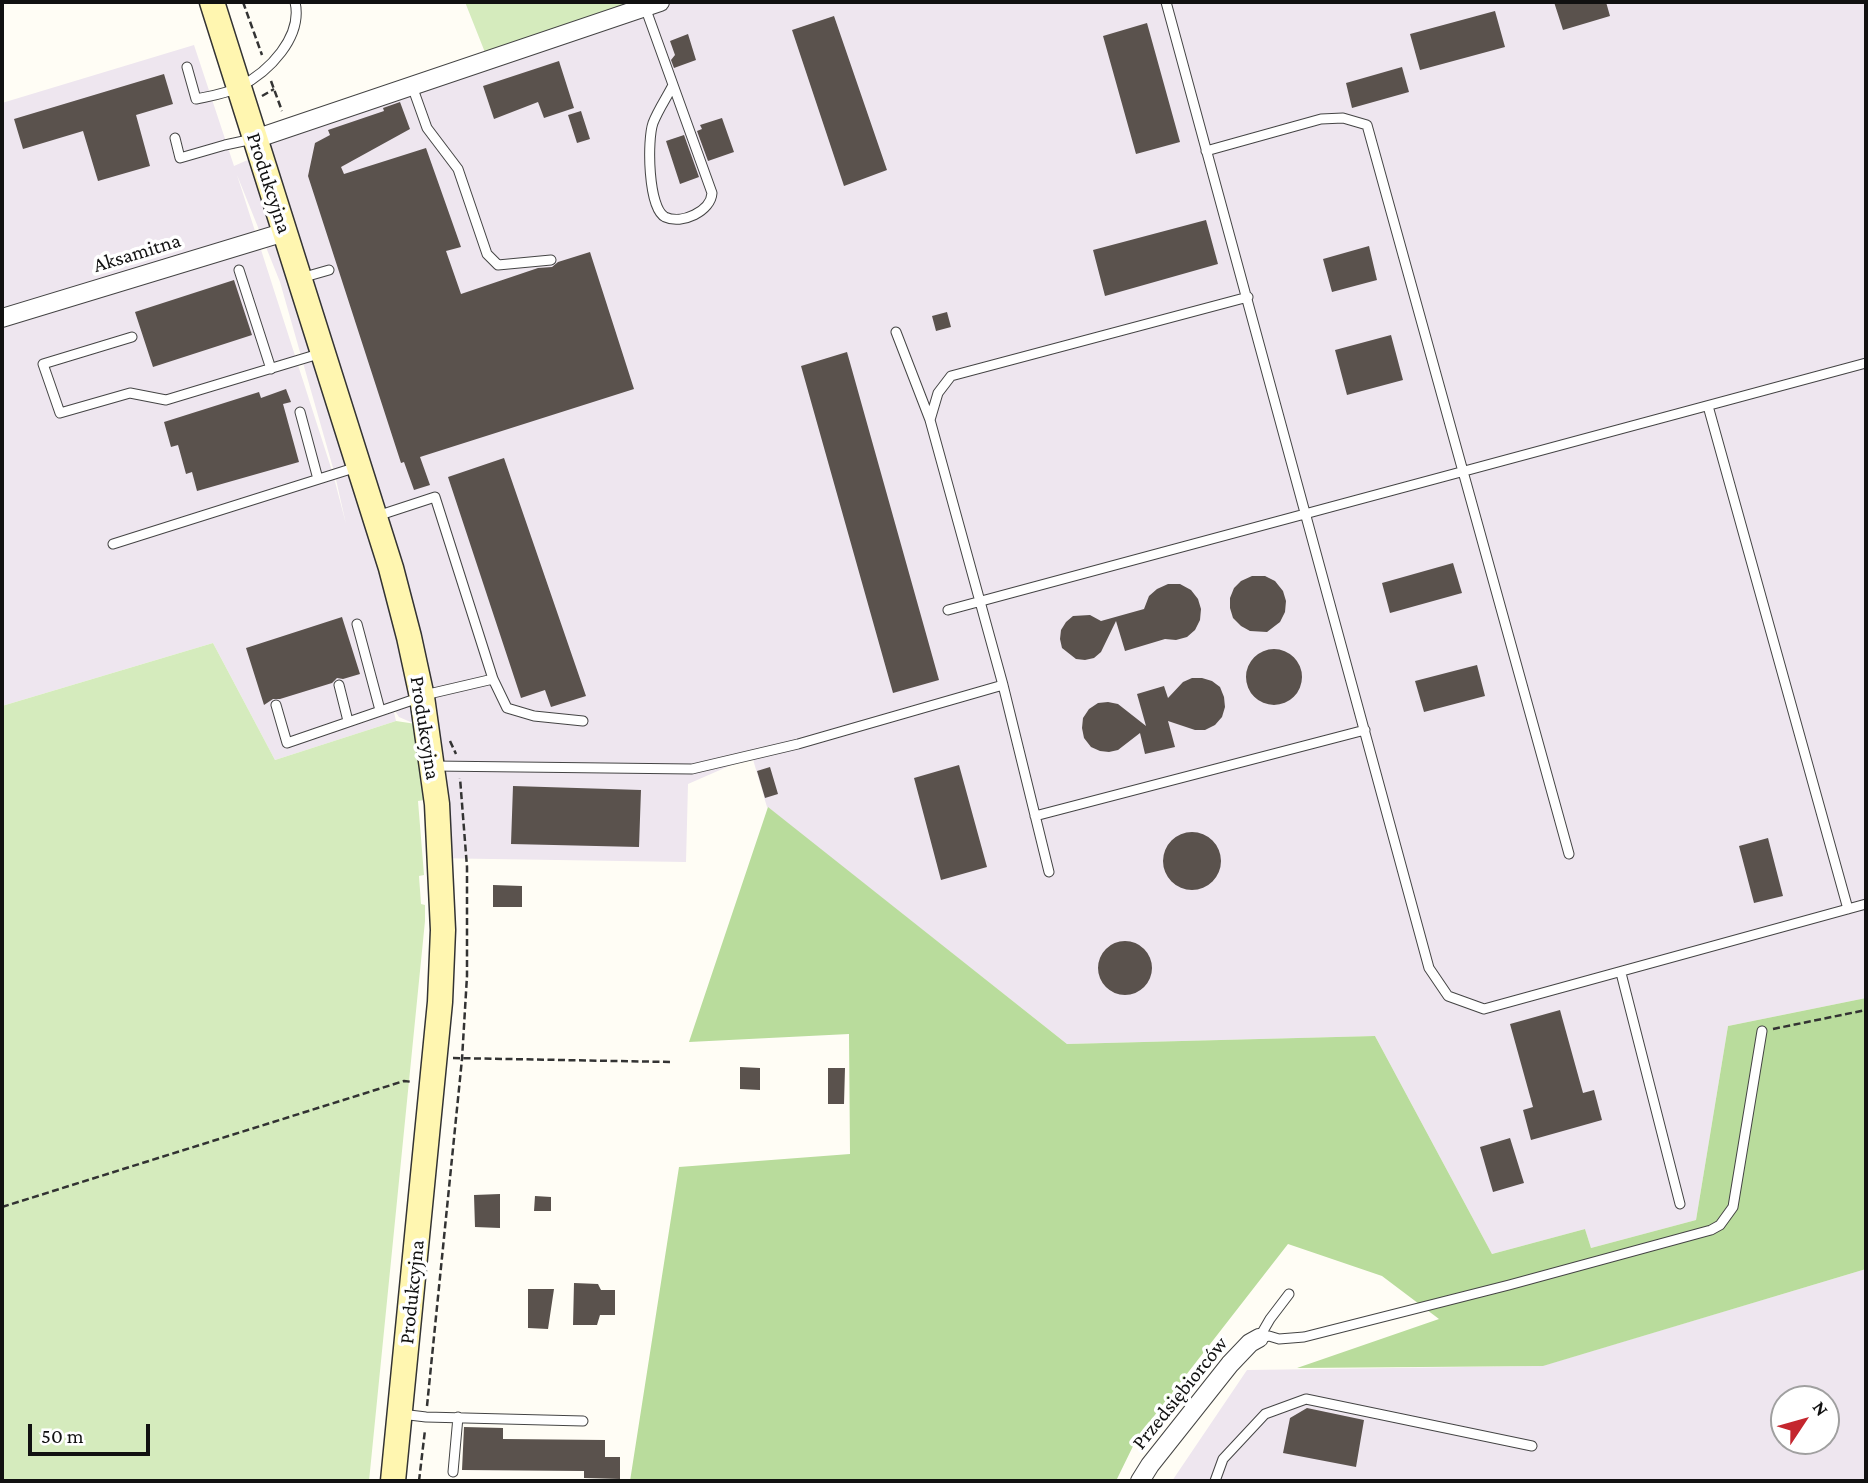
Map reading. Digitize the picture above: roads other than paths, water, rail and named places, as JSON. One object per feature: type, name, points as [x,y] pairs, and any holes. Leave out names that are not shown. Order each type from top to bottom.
[{"type":"street","name":"Produkcyjna","points":[[212,2],[396,587],[422,697],[432,766],[438,824],[443,930],[434,1083],[393,1481]]},
{"type":"street","points":[[255,139],[653,4]]},
{"type":"street","name":"Aksamitna","points":[[2,318],[285,232]]},
{"type":"street","name":"Przedsiębiorców","points":[[1140,1481],[1230,1364],[1250,1343],[1259,1338]]},
{"type":"lane","points":[[187,67],[196,99],[239,87],[267,67],[288,43],[298,13],[295,2]]},
{"type":"lane","points":[[1166,2],[1429,968],[1448,996],[1484,1009],[1866,904]]},
{"type":"lane","points":[[653,4],[673,85],[712,193],[712,200],[707,207],[679,219],[666,218],[653,198],[649,145],[653,124],[673,85]]},
{"type":"lane","points":[[412,86],[427,128],[458,169],[487,254],[498,265],[551,260]]},
{"type":"lane","points":[[1206,151],[1321,119],[1343,118],[1367,125],[1569,854]]},
{"type":"lane","points":[[175,138],[180,159],[255,139]]},
{"type":"lane","points":[[239,270],[271,369]]},
{"type":"lane","points":[[299,279],[329,270]]},
{"type":"lane","points":[[930,420],[938,393],[951,376],[1248,297]]},
{"type":"lane","points":[[896,332],[930,420],[982,602],[1049,872]]},
{"type":"lane","points":[[132,337],[43,364],[60,413],[131,393],[166,400],[324,353]]},
{"type":"lane","points":[[948,610],[1866,363]]},
{"type":"lane","points":[[1709,406],[1848,909]]},
{"type":"lane","points":[[300,412],[318,479]]},
{"type":"lane","points":[[113,544],[359,466]]},
{"type":"lane","points":[[375,516],[435,497],[493,679],[507,708],[534,716],[583,721]]},
{"type":"lane","points":[[357,624],[380,710]]},
{"type":"lane","points":[[276,705],[288,743],[380,710],[493,679]]},
{"type":"lane","points":[[339,685],[348,722]]},
{"type":"lane","points":[[432,766],[692,769],[764,753],[1003,685]]},
{"type":"lane","points":[[1035,816],[1364,730]]},
{"type":"lane","points":[[1621,973],[1679,1203]]},
{"type":"lane","points":[[1259,1338],[1304,1337],[1509,1285],[1711,1230],[1720,1225],[1733,1207],[1762,1031]]},
{"type":"lane","points":[[1259,1338],[1289,1294]]},
{"type":"lane","points":[[1215,1481],[1223,1459],[1265,1413],[1306,1399],[1532,1446]]},
{"type":"lane","points":[[400,1413],[426,1417],[583,1421]]},
{"type":"lane","points":[[453,1472],[458,1417]]}]
